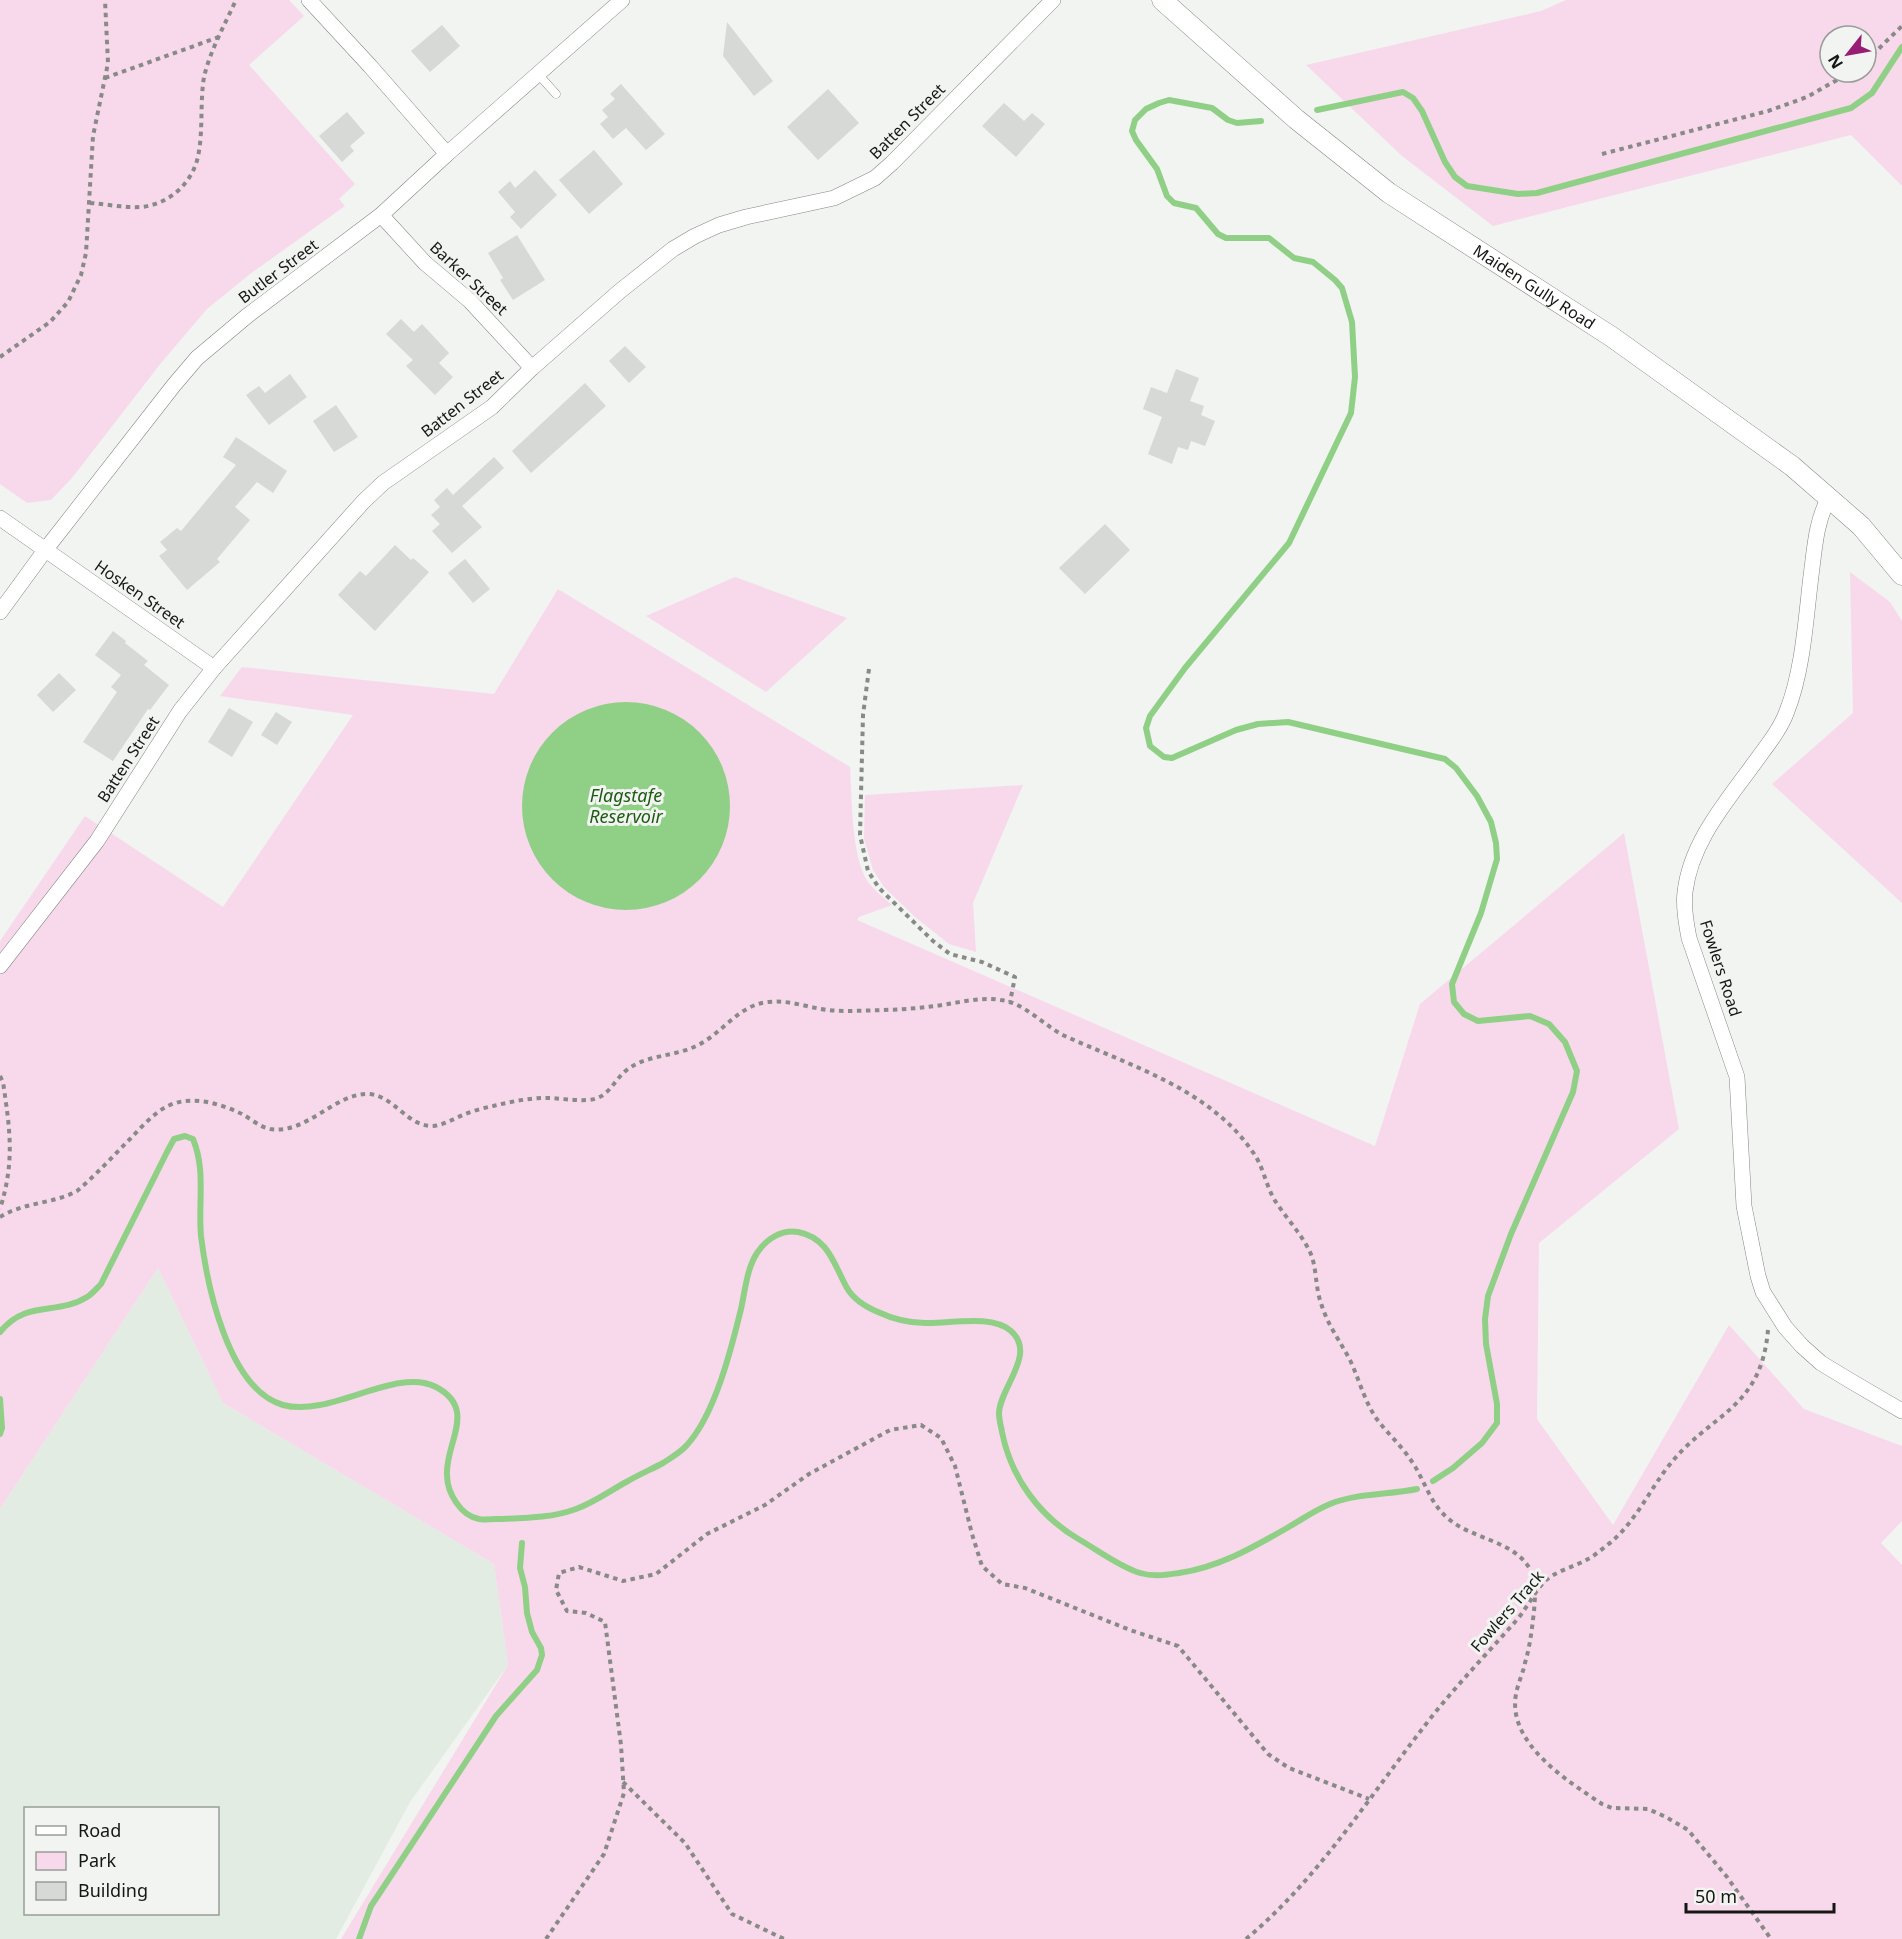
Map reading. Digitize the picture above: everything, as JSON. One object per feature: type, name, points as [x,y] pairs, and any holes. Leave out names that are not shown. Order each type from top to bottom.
[{"type":"street","points":[[309,0],[447,154]]},
{"type":"street","name":"Butler Street","points":[[0,612],[46,549],[197,358],[247,316],[381,215],[622,0]]},
{"type":"street","name":"Batten Street","points":[[0,966],[97,841],[137,782],[180,711],[214,668],[382,483],[485,413],[532,368],[648,268],[695,236],[719,225],[746,217],[834,198],[875,177],[892,163],[1053,0]]},
{"type":"street","name":"Maiden Gully Road","points":[[1162,0],[1296,119],[1389,193],[1612,337],[1757,439],[1861,526],[1902,575]]},
{"type":"street","name":"Barker Street","points":[[381,215],[425,263],[470,302],[532,368]]},
{"type":"street","name":"Fowlers Road","points":[[1829,497],[1818,525],[1798,666],[1786,713],[1768,744],[1715,818],[1698,849],[1688,876],[1685,915],[1689,938],[1735,1066],[1744,1206],[1763,1292],[1770,1306],[1802,1346],[1821,1363],[1902,1411]]},
{"type":"street","name":"Hosken Street","points":[[0,518],[214,668]]},
{"type":"lane","points":[[538,74],[556,94]]},
{"type":"path","points":[[0,357],[50,322],[68,302],[81,275],[86,253],[93,136],[108,63],[105,0]]},
{"type":"path","points":[[90,203],[150,206],[172,196],[189,179],[199,151],[204,76],[236,0]]},
{"type":"path","points":[[1878,49],[1902,26]]},
{"type":"path","points":[[104,79],[219,38]]},
{"type":"path","points":[[1602,154],[1768,111],[1807,97],[1830,84]]},
{"type":"path","points":[[869,669],[863,714],[860,836],[868,871],[879,888],[950,954],[982,962],[1015,977],[1010,1002]]},
{"type":"path","points":[[0,1217],[10,1210],[68,1196],[77,1191],[147,1122],[166,1107],[176,1103],[209,1102],[243,1115],[270,1129],[279,1129],[302,1123],[357,1095],[375,1094],[385,1098],[417,1122],[427,1126],[439,1125],[471,1112],[515,1101],[599,1098],[611,1089],[621,1075],[630,1068],[654,1057],[694,1048],[744,1010],[761,1003],[772,1001],[825,1010],[858,1011],[923,1008],[982,999],[999,999],[1010,1002],[1059,1032],[1200,1099],[1247,1144],[1260,1163],[1267,1186],[1276,1202],[1311,1254],[1320,1302],[1377,1419],[1411,1460],[1437,1508],[1455,1524],[1509,1549],[1520,1557],[1533,1575],[1535,1595],[1530,1646],[1516,1693],[1515,1712],[1519,1727],[1528,1743],[1541,1758],[1602,1804],[1612,1808],[1648,1809],[1688,1830],[1727,1876],[1771,1939]]},
{"type":"path","points":[[0,1076],[3,1082],[11,1137],[8,1185],[0,1209]]},
{"type":"path","name":"Fowlers Track","points":[[1246,1939],[1270,1919],[1300,1887],[1467,1674],[1516,1621],[1551,1577],[1589,1558],[1624,1529],[1678,1455],[1734,1407],[1749,1391],[1758,1375],[1765,1354],[1770,1306]]},
{"type":"path","points":[[546,1939],[604,1854],[624,1793],[621,1745],[605,1622],[586,1613],[567,1611],[556,1590],[559,1573],[579,1568],[623,1581],[656,1574],[707,1534],[765,1505],[809,1474],[890,1430],[921,1425],[941,1438],[956,1466],[982,1566],[1002,1584],[1025,1588],[1130,1630],[1178,1646],[1268,1754],[1289,1768],[1369,1799]]},
{"type":"path","points":[[623,1782],[659,1820],[685,1843],[732,1914],[784,1939]]},
{"type":"shaded area","points":[[158,1268],[223,1403],[494,1564],[508,1665],[410,1802],[336,1939],[0,1939],[0,1509]]},
{"type":"green space","points":[[0,0],[289,0],[304,16],[249,65],[355,184],[339,199],[345,206],[250,274],[207,309],[161,363],[72,478],[51,500],[27,503],[0,484]]},
{"type":"green space","points":[[1566,0],[1902,0],[1902,186],[1851,135],[1493,226],[1402,156],[1306,65],[1541,11]]},
{"type":"green space","points":[[1850,572],[1890,602],[1902,621],[1902,903],[1772,784],[1853,713]]},
{"type":"green space","points":[[735,577],[847,618],[766,692],[646,616]]},
{"type":"green space","points":[[558,589],[850,767],[853,826],[858,858],[868,882],[892,905],[859,917],[857,920],[1375,1146],[1420,1004],[1624,833],[1679,1129],[1539,1243],[1537,1419],[1613,1525],[1729,1325],[1804,1409],[1902,1446],[1902,1521],[1881,1543],[1902,1565],[1902,1939],[341,1939],[508,1665],[494,1564],[223,1403],[158,1268],[0,1509],[0,941],[85,816],[223,907],[353,715],[220,696],[242,667],[494,694]]},
{"type":"green space","points":[[1023,785],[973,903],[976,952],[949,944],[915,917],[884,887],[873,870],[864,839],[865,795]]},
{"type":"water","name":"Flagstafe Reservoir","points":[[626,702],[646,704],[675,714],[706,740],[722,766],[728,786],[730,806],[728,826],[718,855],[692,886],[666,902],[646,908],[626,910],[606,908],[577,898],[546,872],[530,846],[524,826],[522,806],[524,786],[534,757],[560,726],[586,710],[606,704]]},
{"type":"building","points":[[727,22],[773,81],[754,96],[723,56]]},
{"type":"building","points":[[442,25],[460,46],[430,72],[411,51]]},
{"type":"building","points":[[621,84],[665,134],[646,150],[626,128],[613,139],[600,124],[608,117],[602,110],[615,99],[610,94]]},
{"type":"building","points":[[828,89],[859,123],[818,160],[787,127]]},
{"type":"building","points":[[1004,103],[1024,121],[1032,113],[1045,124],[1016,157],[982,126]]},
{"type":"building","points":[[347,112],[365,133],[350,146],[354,151],[342,162],[319,136]]},
{"type":"building","points":[[594,150],[623,184],[589,214],[559,180]]},
{"type":"building","points":[[535,170],[557,195],[521,229],[510,217],[515,212],[498,192],[510,181],[515,188]]},
{"type":"building","points":[[517,235],[545,280],[513,300],[500,280],[503,278],[488,253]]},
{"type":"building","points":[[401,319],[414,332],[422,324],[449,353],[439,363],[453,377],[435,395],[406,366],[413,360],[386,334]]},
{"type":"building","points":[[625,346],[646,367],[629,383],[609,361]]},
{"type":"building","points":[[1176,369],[1199,378],[1190,401],[1204,406],[1201,415],[1215,421],[1205,446],[1191,441],[1188,450],[1178,447],[1172,464],[1148,454],[1162,417],[1143,409],[1151,387],[1167,393]]},
{"type":"building","points":[[290,374],[307,397],[269,425],[246,395],[259,386],[265,393]]},
{"type":"building","points":[[585,383],[606,406],[531,473],[512,451]]},
{"type":"building","points":[[336,405],[358,437],[334,452],[313,421]]},
{"type":"building","points":[[236,437],[287,471],[273,493],[257,482],[235,507],[250,520],[217,559],[220,562],[187,590],[159,556],[167,550],[160,542],[177,528],[181,531],[236,465],[223,457]]},
{"type":"building","points":[[494,457],[504,468],[462,506],[482,527],[452,553],[432,531],[440,524],[431,515],[440,507],[434,500],[447,488],[453,495]]},
{"type":"building","points":[[1105,524],[1130,550],[1085,594],[1059,568]]},
{"type":"building","points":[[395,545],[429,572],[375,631],[338,595],[360,571],[366,576]]},
{"type":"building","points":[[465,559],[490,589],[473,603],[448,573]]},
{"type":"building","points":[[113,631],[148,661],[144,665],[169,685],[150,710],[148,709],[113,761],[83,742],[117,692],[111,687],[121,675],[95,655]]},
{"type":"building","points":[[59,673],[76,690],[53,712],[37,695]]},
{"type":"building","points":[[229,708],[253,722],[232,757],[208,742]]},
{"type":"building","points":[[276,712],[292,722],[277,745],[261,735]]},
{"type":"waterway","points":[[1317,110],[1403,92],[1413,98],[1422,111],[1445,162],[1455,177],[1467,186],[1518,194],[1537,193],[1851,108],[1872,93],[1902,47]]},
{"type":"waterway","points":[[1261,121],[1237,123],[1228,120],[1212,108],[1169,100],[1146,109],[1135,120],[1132,131],[1157,169],[1167,196],[1174,203],[1196,208],[1218,234],[1226,238],[1269,238],[1294,258],[1313,262],[1342,288],[1352,322],[1355,377],[1351,413],[1289,543],[1185,668],[1150,716],[1146,728],[1150,746],[1164,757],[1172,758],[1236,730],[1258,724],[1288,722],[1445,759],[1456,768],[1477,796],[1491,822],[1497,859],[1481,913],[1452,984],[1454,1002],[1464,1014],[1478,1021],[1530,1016],[1549,1024],[1565,1042],[1577,1071],[1573,1092],[1511,1234],[1488,1296],[1485,1319],[1486,1344],[1497,1404],[1497,1423],[1482,1443],[1453,1468],[1433,1481]]},
{"type":"waterway","points":[[0,1332],[10,1322],[31,1311],[76,1303],[89,1296],[101,1284],[174,1139],[185,1136],[193,1139],[197,1151],[201,1187],[201,1236],[215,1307],[234,1357],[248,1379],[264,1395],[283,1405],[302,1407],[322,1405],[402,1383],[420,1382],[436,1387],[448,1396],[455,1406],[457,1416],[457,1427],[448,1463],[449,1489],[456,1503],[472,1517],[479,1519],[538,1517],[576,1509],[663,1463],[685,1448],[706,1416],[721,1381],[754,1259],[770,1239],[792,1231],[808,1235],[824,1246],[853,1296],[861,1303],[889,1317],[925,1323],[982,1321],[1003,1326],[1011,1331],[1018,1340],[1019,1360],[1001,1403],[999,1416],[1012,1465],[1029,1495],[1052,1520],[1066,1531],[1132,1570],[1160,1575],[1194,1570],[1248,1549],[1313,1512],[1340,1500],[1417,1489]]},
{"type":"waterway","points":[[0,1399],[2,1428],[0,1434]]},
{"type":"waterway","points":[[359,1939],[371,1906],[496,1716],[537,1670],[542,1655],[527,1613],[525,1587],[520,1568],[522,1543]]}]
